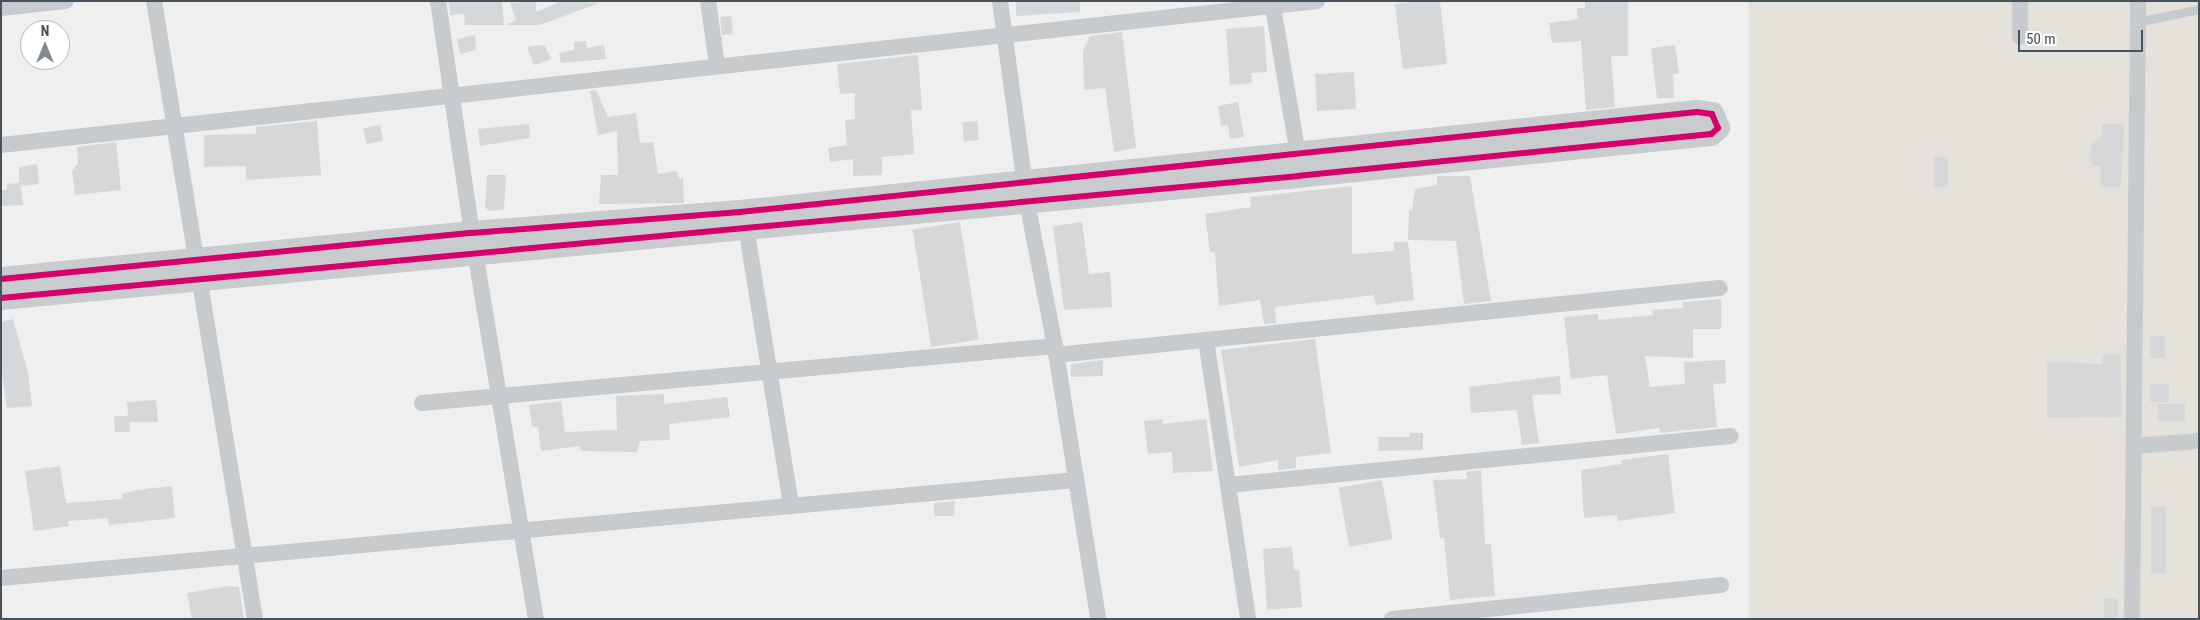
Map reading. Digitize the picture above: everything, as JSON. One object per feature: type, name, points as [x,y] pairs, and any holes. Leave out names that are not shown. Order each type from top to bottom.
[{"type":"street","points":[[1,8],[66,1]]},
{"type":"street","points":[[154,1],[255,619]]},
{"type":"street","points":[[438,1],[473,243],[501,396],[536,619]]},
{"type":"street","points":[[708,1],[717,66]]},
{"type":"street","points":[[1000,1],[1026,191],[1056,350],[1098,619]]},
{"type":"street","points":[[1,145],[174,124],[453,96],[1005,32],[1317,1]]},
{"type":"street","points":[[2020,1],[2020,37]]},
{"type":"street","points":[[2132,619],[2138,1]]},
{"type":"street","points":[[1273,4],[1298,154]]},
{"type":"street","points":[[1,298],[199,271],[473,243],[740,212],[1026,191],[1442,150],[1697,112],[1712,114],[1718,128],[1711,134],[1442,150],[1298,154],[1026,191],[746,227],[473,243]]},
{"type":"street","points":[[746,227],[791,506]]},
{"type":"street","points":[[1,279],[199,271]]},
{"type":"street","points":[[422,403],[770,372],[1206,340],[1720,288]]},
{"type":"street","points":[[1206,340],[1248,619]]},
{"type":"street","points":[[1228,485],[1731,436]]},
{"type":"street","points":[[2134,446],[2199,441]]},
{"type":"street","points":[[1,578],[1076,480]]},
{"type":"street","points":[[1392,619],[1722,585]]},
{"type":"lane","points":[[2137,22],[2199,9]]},
{"type":"shaded area","points":[[1749,1],[2199,1],[2199,619],[1749,619]]},
{"type":"building","points":[[449,1],[502,1],[504,25],[465,25],[464,14],[450,15]]},
{"type":"building","points":[[536,1],[536,12],[562,1],[599,3],[540,25],[505,25],[516,20],[510,3]]},
{"type":"building","points":[[1016,1],[1080,1],[1080,12],[1016,16]]},
{"type":"building","points":[[1440,1],[1447,64],[1403,69],[1395,4]]},
{"type":"building","points":[[1585,1],[1628,1],[1628,56],[1611,56],[1615,107],[1586,110],[1581,41],[1552,43],[1549,23],[1578,19],[1577,8],[1585,8]]},
{"type":"building","points":[[731,16],[733,34],[722,35],[720,17]]},
{"type":"building","points":[[1264,26],[1267,72],[1251,73],[1252,83],[1230,85],[1226,29]]},
{"type":"building","points":[[1122,32],[1136,148],[1114,152],[1105,88],[1084,90],[1083,51],[1090,36]]},
{"type":"building","points":[[475,35],[476,50],[460,54],[457,39]]},
{"type":"building","points":[[586,41],[587,48],[604,45],[606,59],[561,63],[559,53],[574,50],[574,42]]},
{"type":"building","points":[[544,45],[551,59],[534,65],[527,47]]},
{"type":"building","points":[[1675,45],[1679,73],[1673,75],[1674,98],[1657,98],[1651,48]]},
{"type":"building","points":[[918,55],[922,110],[911,110],[914,154],[882,157],[882,175],[853,176],[853,159],[830,162],[828,148],[847,145],[845,120],[855,119],[855,93],[840,94],[837,64]]},
{"type":"building","points":[[1354,72],[1356,109],[1317,111],[1315,74]]},
{"type":"building","points":[[596,90],[608,117],[636,113],[640,143],[653,142],[658,174],[677,171],[679,179],[683,178],[684,203],[599,204],[601,175],[618,175],[617,131],[598,135],[590,91]]},
{"type":"building","points":[[1238,102],[1244,137],[1230,139],[1228,125],[1221,126],[1218,106]]},
{"type":"building","points":[[317,121],[321,175],[246,180],[246,166],[204,167],[204,135],[256,134],[256,127]]},
{"type":"building","points":[[977,121],[979,140],[964,141],[962,123]]},
{"type":"building","points":[[529,124],[530,138],[480,146],[478,129]]},
{"type":"building","points":[[2102,124],[2124,124],[2121,187],[2101,187],[2101,166],[2093,166],[2089,154],[2092,144],[2102,136]]},
{"type":"building","points":[[380,125],[383,141],[366,144],[363,128]]},
{"type":"building","points":[[116,142],[121,190],[75,195],[72,171],[78,163],[77,147]]},
{"type":"building","points":[[1934,157],[1948,157],[1948,187],[1934,187]]},
{"type":"building","points":[[37,164],[39,184],[21,186],[23,205],[1,206],[1,190],[7,190],[7,184],[19,183],[19,167]]},
{"type":"building","points":[[487,175],[506,175],[504,209],[489,211],[485,207]]},
{"type":"building","points":[[1437,176],[1470,176],[1491,301],[1464,304],[1456,241],[1408,240],[1409,210],[1412,210],[1415,189],[1437,185]]},
{"type":"building","points":[[1352,186],[1352,254],[1394,251],[1394,242],[1408,242],[1414,300],[1376,305],[1374,295],[1275,307],[1276,323],[1264,324],[1260,300],[1219,306],[1215,252],[1210,252],[1205,214],[1251,207],[1250,197]]},
{"type":"building","points":[[960,222],[979,340],[931,347],[913,230]]},
{"type":"building","points":[[1082,222],[1089,274],[1110,272],[1112,307],[1064,310],[1053,226]]},
{"type":"building","points":[[1721,299],[1721,329],[1693,329],[1693,358],[1645,356],[1650,387],[1685,384],[1684,362],[1725,360],[1726,383],[1713,384],[1717,427],[1660,433],[1659,428],[1616,434],[1607,375],[1571,379],[1564,317],[1598,314],[1598,320],[1653,315],[1652,310],[1683,308],[1683,302]]},
{"type":"building","points":[[13,319],[28,373],[32,406],[7,408],[1,366],[1,322]]},
{"type":"building","points":[[2150,336],[2165,336],[2165,358],[2150,358]]},
{"type":"building","points":[[1315,339],[1331,453],[1296,457],[1296,468],[1278,470],[1278,460],[1239,467],[1221,350]]},
{"type":"building","points":[[2120,354],[2122,417],[2047,418],[2047,362],[2103,364],[2102,355]]},
{"type":"building","points":[[1103,360],[1103,376],[1071,377],[1071,364]]},
{"type":"building","points":[[1560,376],[1561,394],[1532,395],[1539,443],[1522,445],[1517,410],[1471,413],[1469,387]]},
{"type":"building","points":[[2150,384],[2169,384],[2169,402],[2150,402]]},
{"type":"building","points":[[664,394],[664,404],[727,397],[730,417],[669,424],[670,440],[640,441],[637,452],[581,451],[580,446],[541,451],[538,427],[532,427],[529,405],[561,401],[565,432],[617,430],[616,396]]},
{"type":"building","points":[[156,400],[158,422],[130,422],[129,432],[115,432],[114,416],[128,416],[127,402]]},
{"type":"building","points":[[2158,404],[2185,404],[2185,421],[2158,421]]},
{"type":"building","points":[[1163,419],[1163,424],[1206,419],[1213,471],[1173,473],[1172,452],[1148,454],[1144,421]]},
{"type":"building","points":[[1410,433],[1423,433],[1423,450],[1379,451],[1378,437],[1410,437]]},
{"type":"building","points":[[1668,454],[1675,513],[1618,521],[1617,515],[1584,518],[1581,470],[1622,464],[1621,460]]},
{"type":"building","points":[[60,466],[66,503],[123,499],[122,494],[136,490],[172,486],[175,518],[109,525],[108,518],[68,521],[69,526],[34,531],[25,471]]},
{"type":"building","points":[[1481,470],[1485,544],[1491,544],[1495,596],[1450,600],[1444,538],[1440,538],[1433,480],[1467,479],[1466,472]]},
{"type":"building","points":[[1382,480],[1392,539],[1349,547],[1339,488]]},
{"type":"building","points":[[955,501],[954,516],[934,516],[934,503]]},
{"type":"building","points":[[2151,507],[2166,507],[2166,573],[2151,573]]},
{"type":"building","points":[[1292,547],[1294,570],[1299,570],[1302,607],[1267,610],[1263,549]]},
{"type":"building","points":[[229,586],[239,587],[244,619],[192,619],[187,593]]},
{"type":"building","points":[[2104,598],[2118,598],[2118,619],[2104,619]]},
{"type":"cycle path","points":[[1,279],[472,233],[740,212],[1697,112],[1712,114],[1718,128],[1711,134],[1299,176],[1,298]]}]
